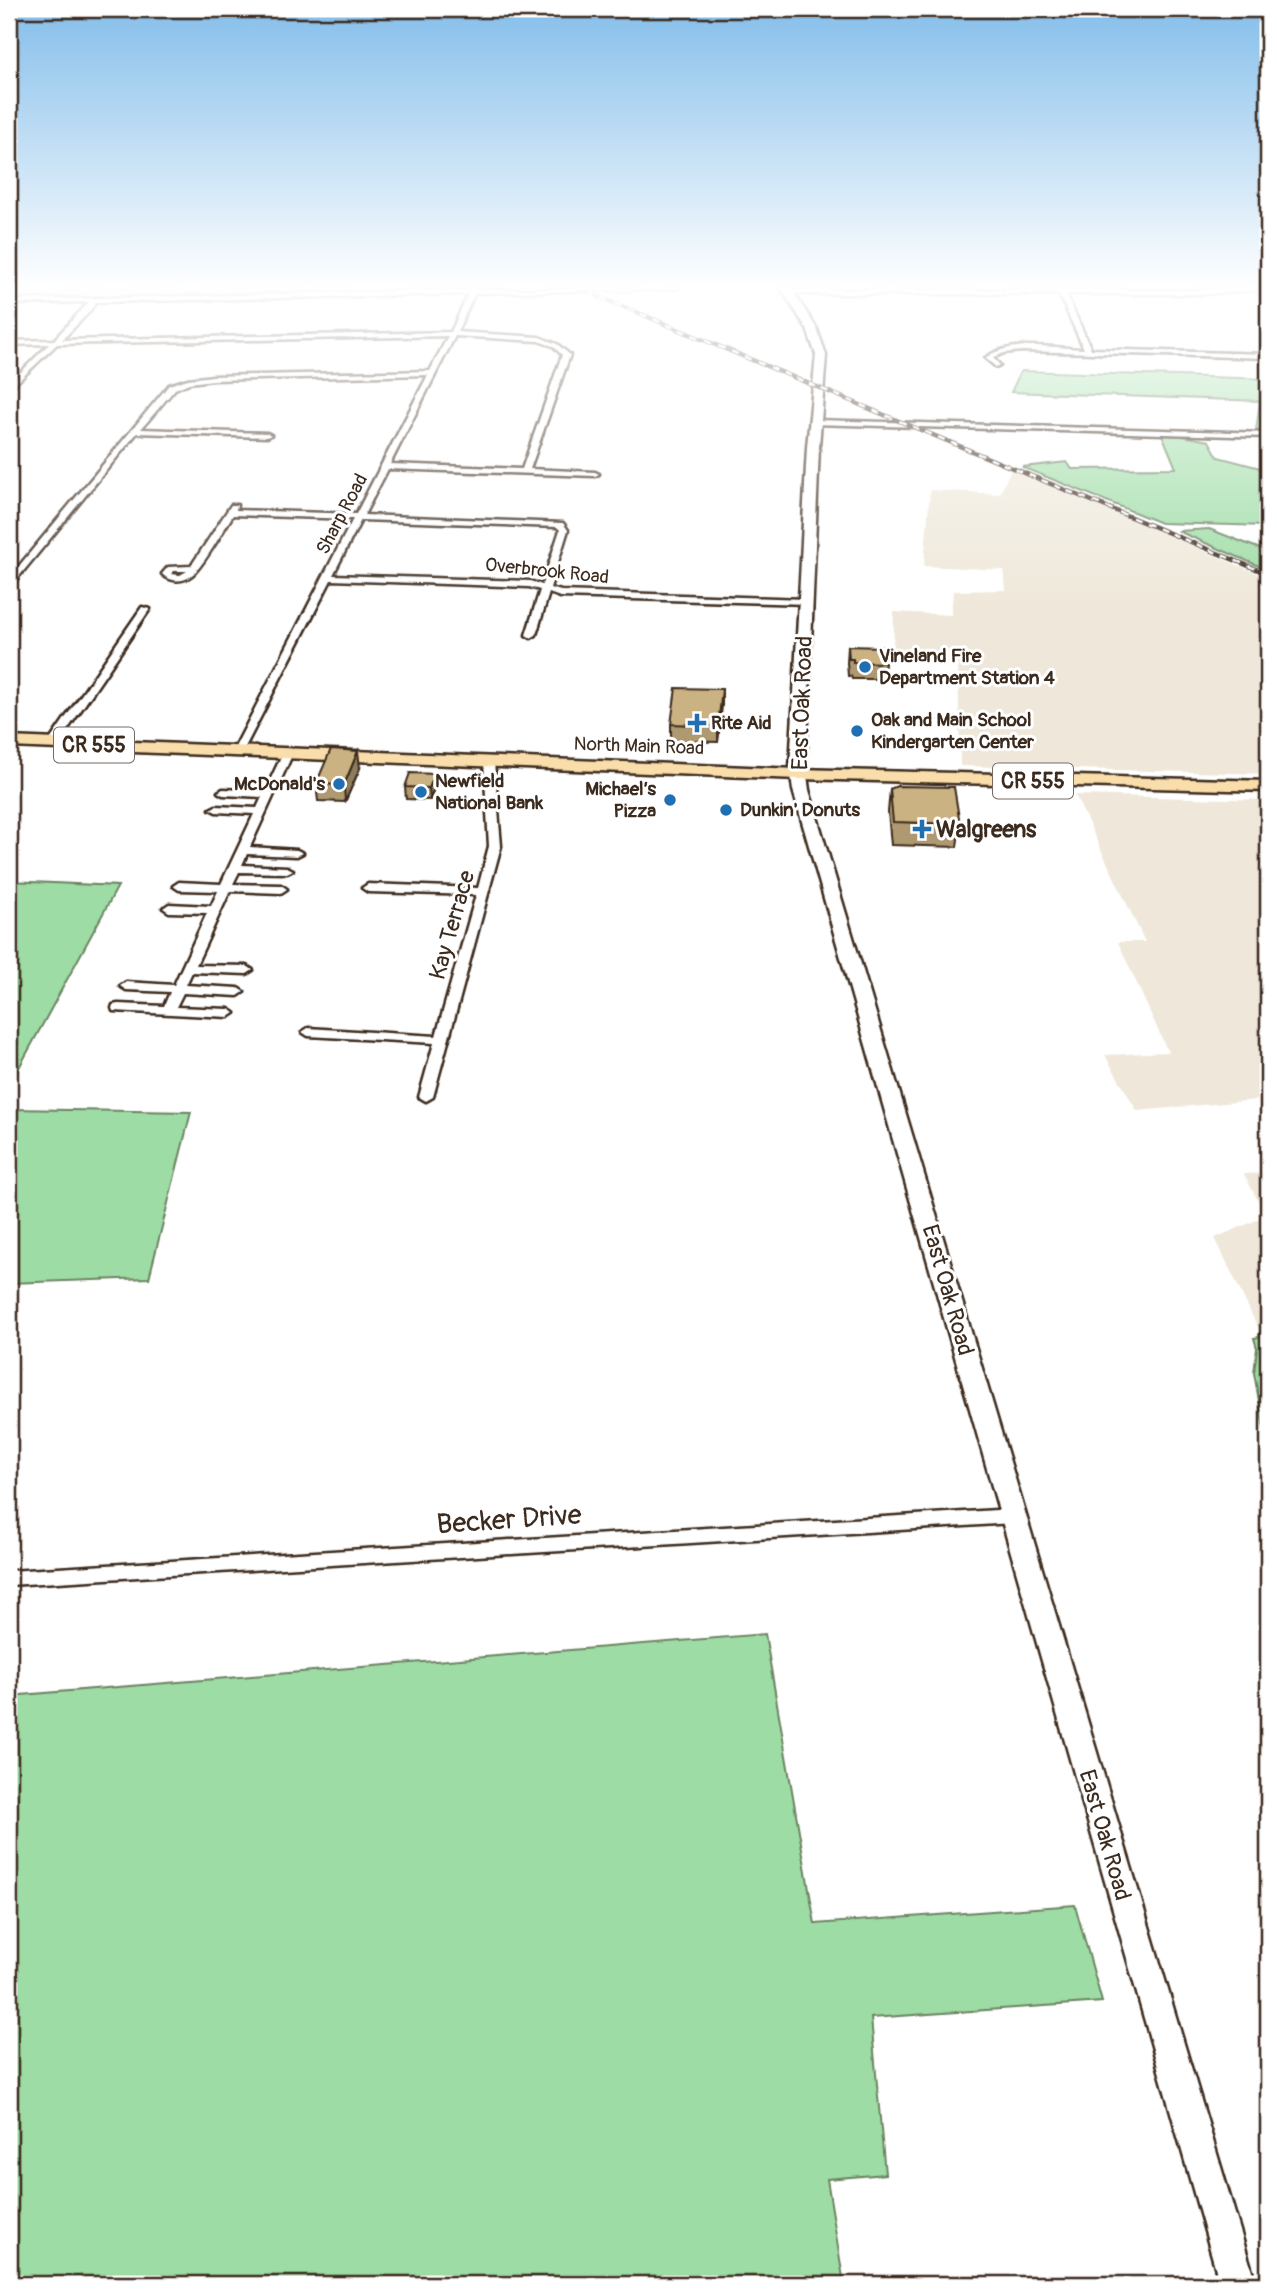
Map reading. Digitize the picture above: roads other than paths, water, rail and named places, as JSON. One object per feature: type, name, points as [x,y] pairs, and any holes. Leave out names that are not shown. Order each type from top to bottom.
[{"type":"main road","name":"North Main Road","points":[[9,742],[798,774],[1268,786]]},
{"type":"street","points":[[9,583],[165,394]]},
{"type":"street","name":"Sharp Road","points":[[238,751],[422,394]]},
{"type":"street","points":[[525,471],[552,394]]},
{"type":"street","name":"East Oak Road","points":[[818,394],[798,774],[814,844],[884,1071],[1238,2284]]},
{"type":"street","points":[[815,422],[1268,435]]},
{"type":"street","points":[[134,431],[267,435]]},
{"type":"street","points":[[384,466],[595,474]]},
{"type":"street","points":[[193,569],[237,503]]},
{"type":"street","points":[[230,512],[554,523],[563,526],[531,635]]},
{"type":"street","name":"Overbrook Road","points":[[327,577],[530,584],[560,594],[805,603]]},
{"type":"street","points":[[53,743],[145,609]]},
{"type":"street","points":[[168,1011],[288,753]]},
{"type":"street","name":"Kay Terrace","points":[[426,1097],[495,846],[489,762]]},
{"type":"street","points":[[223,792],[268,794]]},
{"type":"street","points":[[216,809],[260,811]]},
{"type":"street","points":[[243,850],[297,853]]},
{"type":"street","points":[[234,868],[287,870]]},
{"type":"street","points":[[179,886],[281,889]]},
{"type":"street","points":[[368,888],[483,892]]},
{"type":"street","points":[[169,908],[214,910]]},
{"type":"street","points":[[187,968],[247,970]]},
{"type":"street","points":[[126,986],[238,992]]},
{"type":"street","points":[[118,1008],[229,1013]]},
{"type":"street","points":[[308,1032],[442,1040]]},
{"type":"street","name":"Becker Drive","points":[[9,1578],[1013,1516]]},
{"type":"railway","points":[[834,394],[1268,574]]},
{"type":"place","name":"Vineland Fire Department Station 4","points":[[865,667]]},
{"type":"place","name":"Rite Aid","points":[[697,723]]},
{"type":"place","name":"Oak and Main School Kindergarten Center","points":[[857,731]]},
{"type":"place","name":"McDonald's","points":[[339,784]]},
{"type":"place","name":"Newfield National Bank","points":[[421,792]]},
{"type":"place","name":"Michael’s Pizza","points":[[670,800]]},
{"type":"place","name":"Dunkin' Donuts","points":[[726,810]]},
{"type":"place","name":"Walgreens","points":[[922,829]]}]
